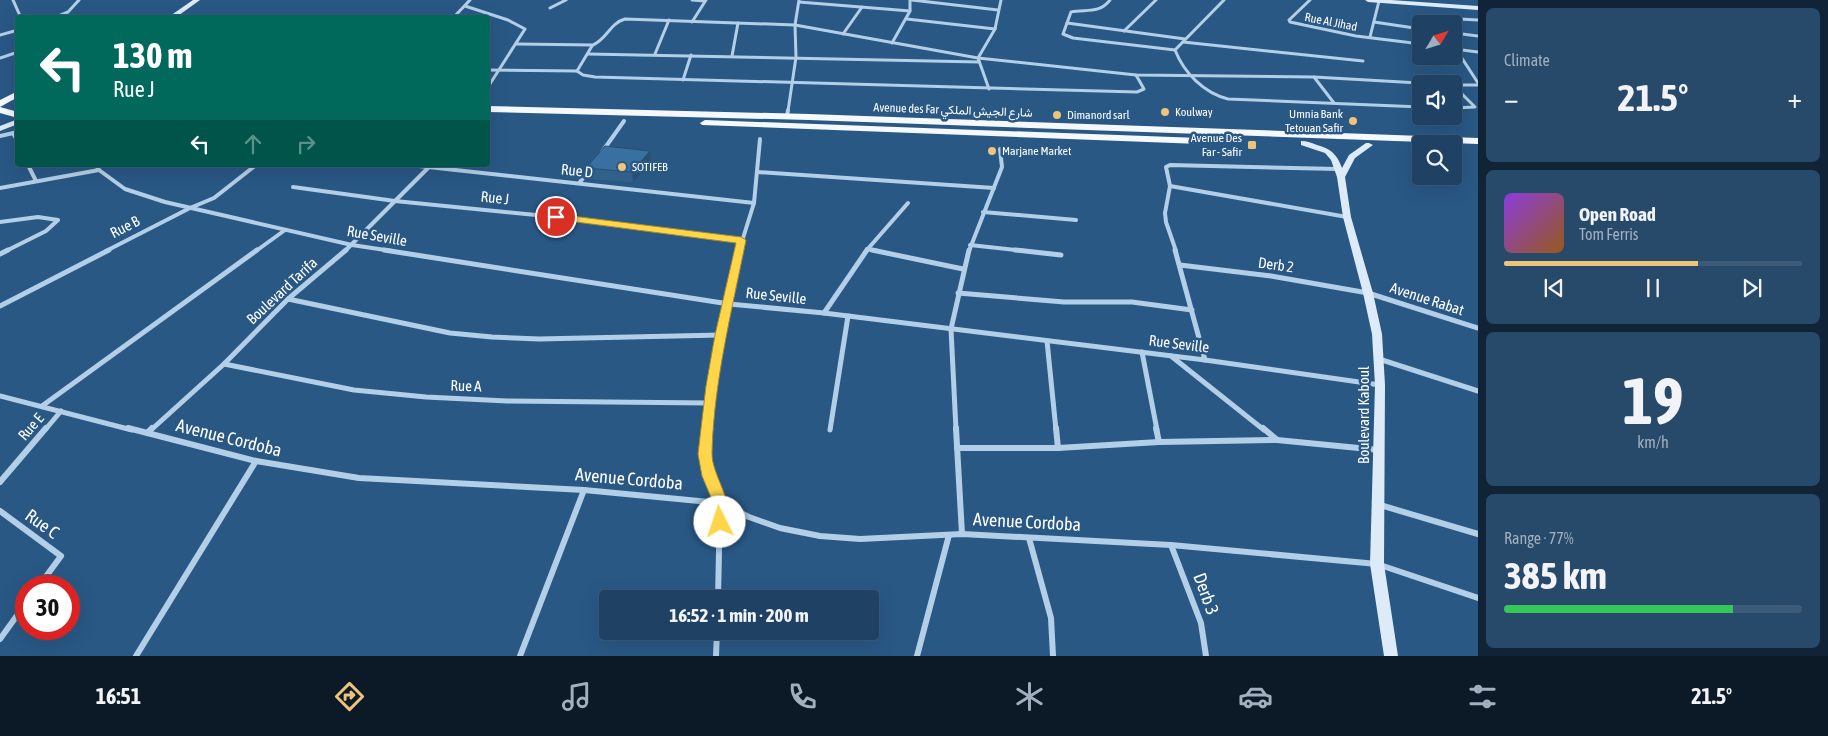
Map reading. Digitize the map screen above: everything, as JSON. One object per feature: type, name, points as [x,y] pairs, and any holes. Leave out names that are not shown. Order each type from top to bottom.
[{"type":"main road","points":[[0,91],[15,92]]},
{"type":"main road","points":[[0,104],[15,94]]},
{"type":"main road","name":"Avenue des Far شارع الجيش الملكي","points":[[490,108],[787,116],[1478,141]]},
{"type":"main road","points":[[0,110],[15,115]]},
{"type":"main road","name":"Avenue des Far شارع الجيش الملكي","points":[[490,116],[995,135],[1412,147]]},
{"type":"main road","points":[[1462,148],[1478,148]]},
{"type":"street","points":[[13,0],[20,15]]},
{"type":"street","points":[[61,15],[68,12],[79,0]]},
{"type":"street","points":[[174,15],[196,0]]},
{"type":"street","points":[[457,15],[470,0]]},
{"type":"street","points":[[550,8],[566,0]]},
{"type":"street","points":[[692,0],[706,0]]},
{"type":"street","points":[[692,22],[706,0]]},
{"type":"street","points":[[892,43],[907,19],[911,0],[998,10]]},
{"type":"street","points":[[989,89],[978,60],[995,29],[1001,0]]},
{"type":"street","points":[[1110,0],[1106,7],[1100,10],[1071,12],[1063,34],[1069,37],[1175,50]]},
{"type":"street","points":[[1124,31],[1156,0]]},
{"type":"street","points":[[1175,50],[1224,0]]},
{"type":"street","name":"Rue Al Jihad","points":[[1310,0],[1289,20],[1290,22],[1370,37]]},
{"type":"street","points":[[1368,0],[1478,8]]},
{"type":"street","points":[[787,116],[796,57],[795,25],[799,1],[910,11]]},
{"type":"street","points":[[1379,1],[1370,37],[1412,43]]},
{"type":"street","points":[[465,6],[489,15]]},
{"type":"street","points":[[843,34],[862,7]]},
{"type":"street","points":[[490,15],[522,27],[524,32],[490,84]]},
{"type":"street","points":[[517,44],[592,46],[603,41],[613,23],[617,20],[636,18],[692,22],[795,25],[978,60]]},
{"type":"street","points":[[907,19],[995,29]]},
{"type":"street","points":[[1462,19],[1478,20]]},
{"type":"street","points":[[655,54],[670,20]]},
{"type":"street","points":[[1374,22],[1412,28]]},
{"type":"street","points":[[732,56],[738,23]]},
{"type":"street","points":[[1067,24],[1363,61]]},
{"type":"street","points":[[1,34],[15,31]]},
{"type":"street","points":[[1462,34],[1478,36]]},
{"type":"street","points":[[577,71],[592,46]]},
{"type":"street","points":[[1175,50],[1181,64],[1209,93],[1222,98],[1412,107]]},
{"type":"street","points":[[1462,50],[1478,52]]},
{"type":"street","points":[[0,58],[15,53]]},
{"type":"street","points":[[588,54],[978,60],[1136,75],[1314,77],[1412,83]]},
{"type":"street","points":[[683,80],[691,55]]},
{"type":"street","points":[[1462,60],[1478,84],[1462,85]]},
{"type":"street","points":[[490,70],[577,71],[591,77],[1137,92],[1144,88],[1136,75]]},
{"type":"street","points":[[1314,77],[1334,103]]},
{"type":"street","points":[[1462,94],[1474,107],[1462,108]]},
{"type":"street","points":[[596,159],[624,121]]},
{"type":"street","points":[[0,129],[15,122]]},
{"type":"street","points":[[0,136],[15,132]]},
{"type":"street","points":[[718,590],[720,502],[709,476],[705,454],[709,403],[741,240],[754,203],[760,139]]},
{"type":"street","name":"Boulevard Kaboul","points":[[1304,143],[1328,151],[1335,160],[1347,216],[1378,334],[1380,450],[1377,564],[1391,656]]},
{"type":"street","points":[[1205,360],[1180,266],[1166,222],[1165,213],[1170,186],[1166,167],[1170,165],[1339,173],[1352,157],[1369,145]]},
{"type":"street","points":[[962,534],[950,329],[970,245],[1002,167],[1000,149]]},
{"type":"street","points":[[29,167],[36,181]]},
{"type":"street","name":"Rue Seville","points":[[97,167],[125,189],[190,208],[352,245],[729,304],[824,313],[1142,352],[1380,385]]},
{"type":"street","name":"Rue B","points":[[0,306],[190,208],[214,198],[253,167]]},
{"type":"street","name":"Boulevard Tarifa","points":[[147,433],[224,364],[288,299],[352,245],[429,167]]},
{"type":"street","name":"Rue D","points":[[439,167],[754,203]]},
{"type":"street","points":[[580,182],[591,167]]},
{"type":"street","points":[[0,188],[99,170]]},
{"type":"street","points":[[756,172],[994,188]]},
{"type":"street","points":[[1170,186],[1347,216]]},
{"type":"street","name":"Rue J","points":[[293,187],[395,201],[556,217],[741,240]]},
{"type":"street","points":[[824,313],[842,290],[846,280],[867,249],[908,203]]},
{"type":"street","points":[[983,212],[1076,220]]},
{"type":"street","points":[[0,222],[36,217],[54,217],[58,220],[46,231],[0,254]]},
{"type":"street","points":[[42,406],[285,230]]},
{"type":"street","points":[[970,245],[1062,255]]},
{"type":"street","points":[[867,249],[964,268]]},
{"type":"street","name":"Derb 2","points":[[1180,266],[1272,276],[1368,293]]},
{"type":"street","name":"Avenue Rabat","points":[[1368,293],[1478,328]]},
{"type":"street","points":[[958,294],[1064,302],[1132,302],[1192,310]]},
{"type":"street","points":[[288,299],[450,333],[492,337],[539,339],[721,335]]},
{"type":"street","points":[[830,430],[848,316]]},
{"type":"street","points":[[1047,341],[1058,448]]},
{"type":"street","points":[[1142,352],[1159,442]]},
{"type":"street","points":[[1171,356],[1277,440]]},
{"type":"street","points":[[1379,359],[1478,392]]},
{"type":"street","name":"Rue A","points":[[224,364],[354,390],[426,398],[507,401],[709,403]]},
{"type":"street","name":"Avenue Cordoba","points":[[0,396],[256,461],[358,478],[584,490],[720,502],[749,517],[772,525],[820,536],[860,539],[962,534],[1171,545],[1377,564],[1478,598]]},
{"type":"street","name":"Rue E","points":[[0,482],[61,411]]},
{"type":"street","points":[[957,448],[1058,448],[1159,442],[1277,440],[1380,450]]},
{"type":"street","points":[[136,656],[256,461]]},
{"type":"street","points":[[520,656],[584,490]]},
{"type":"street","points":[[1379,505],[1478,534]]},
{"type":"street","name":"Rue C","points":[[0,512],[61,556],[47,575]]},
{"type":"street","points":[[917,656],[949,535]]},
{"type":"street","points":[[1029,538],[1051,618],[1053,656]]},
{"type":"street","name":"Derb 3","points":[[1171,545],[1201,623],[1206,656]]},
{"type":"street","points":[[0,639],[15,618]]},
{"type":"street","points":[[716,656],[717,640]]},
{"type":"building","points":[[605,146],[650,151],[632,172],[586,168]]},
{"type":"place","name":"Koulway","points":[[1165,112]]},
{"type":"place","name":"Dimanord sarl","points":[[1057,115]]},
{"type":"place","name":"Umnia Bank Tetouan Safir","points":[[1353,121]]},
{"type":"place","name":"Avenue Des Far - Safir","points":[[1252,145]]},
{"type":"place","name":"Marjane Market","points":[[992,151]]},
{"type":"place","name":"SOTIFEB","points":[[622,167]]},
{"type":"route","points":[[556,217],[741,240],[709,403],[705,454],[709,476],[720,502],[720,522]]}]
